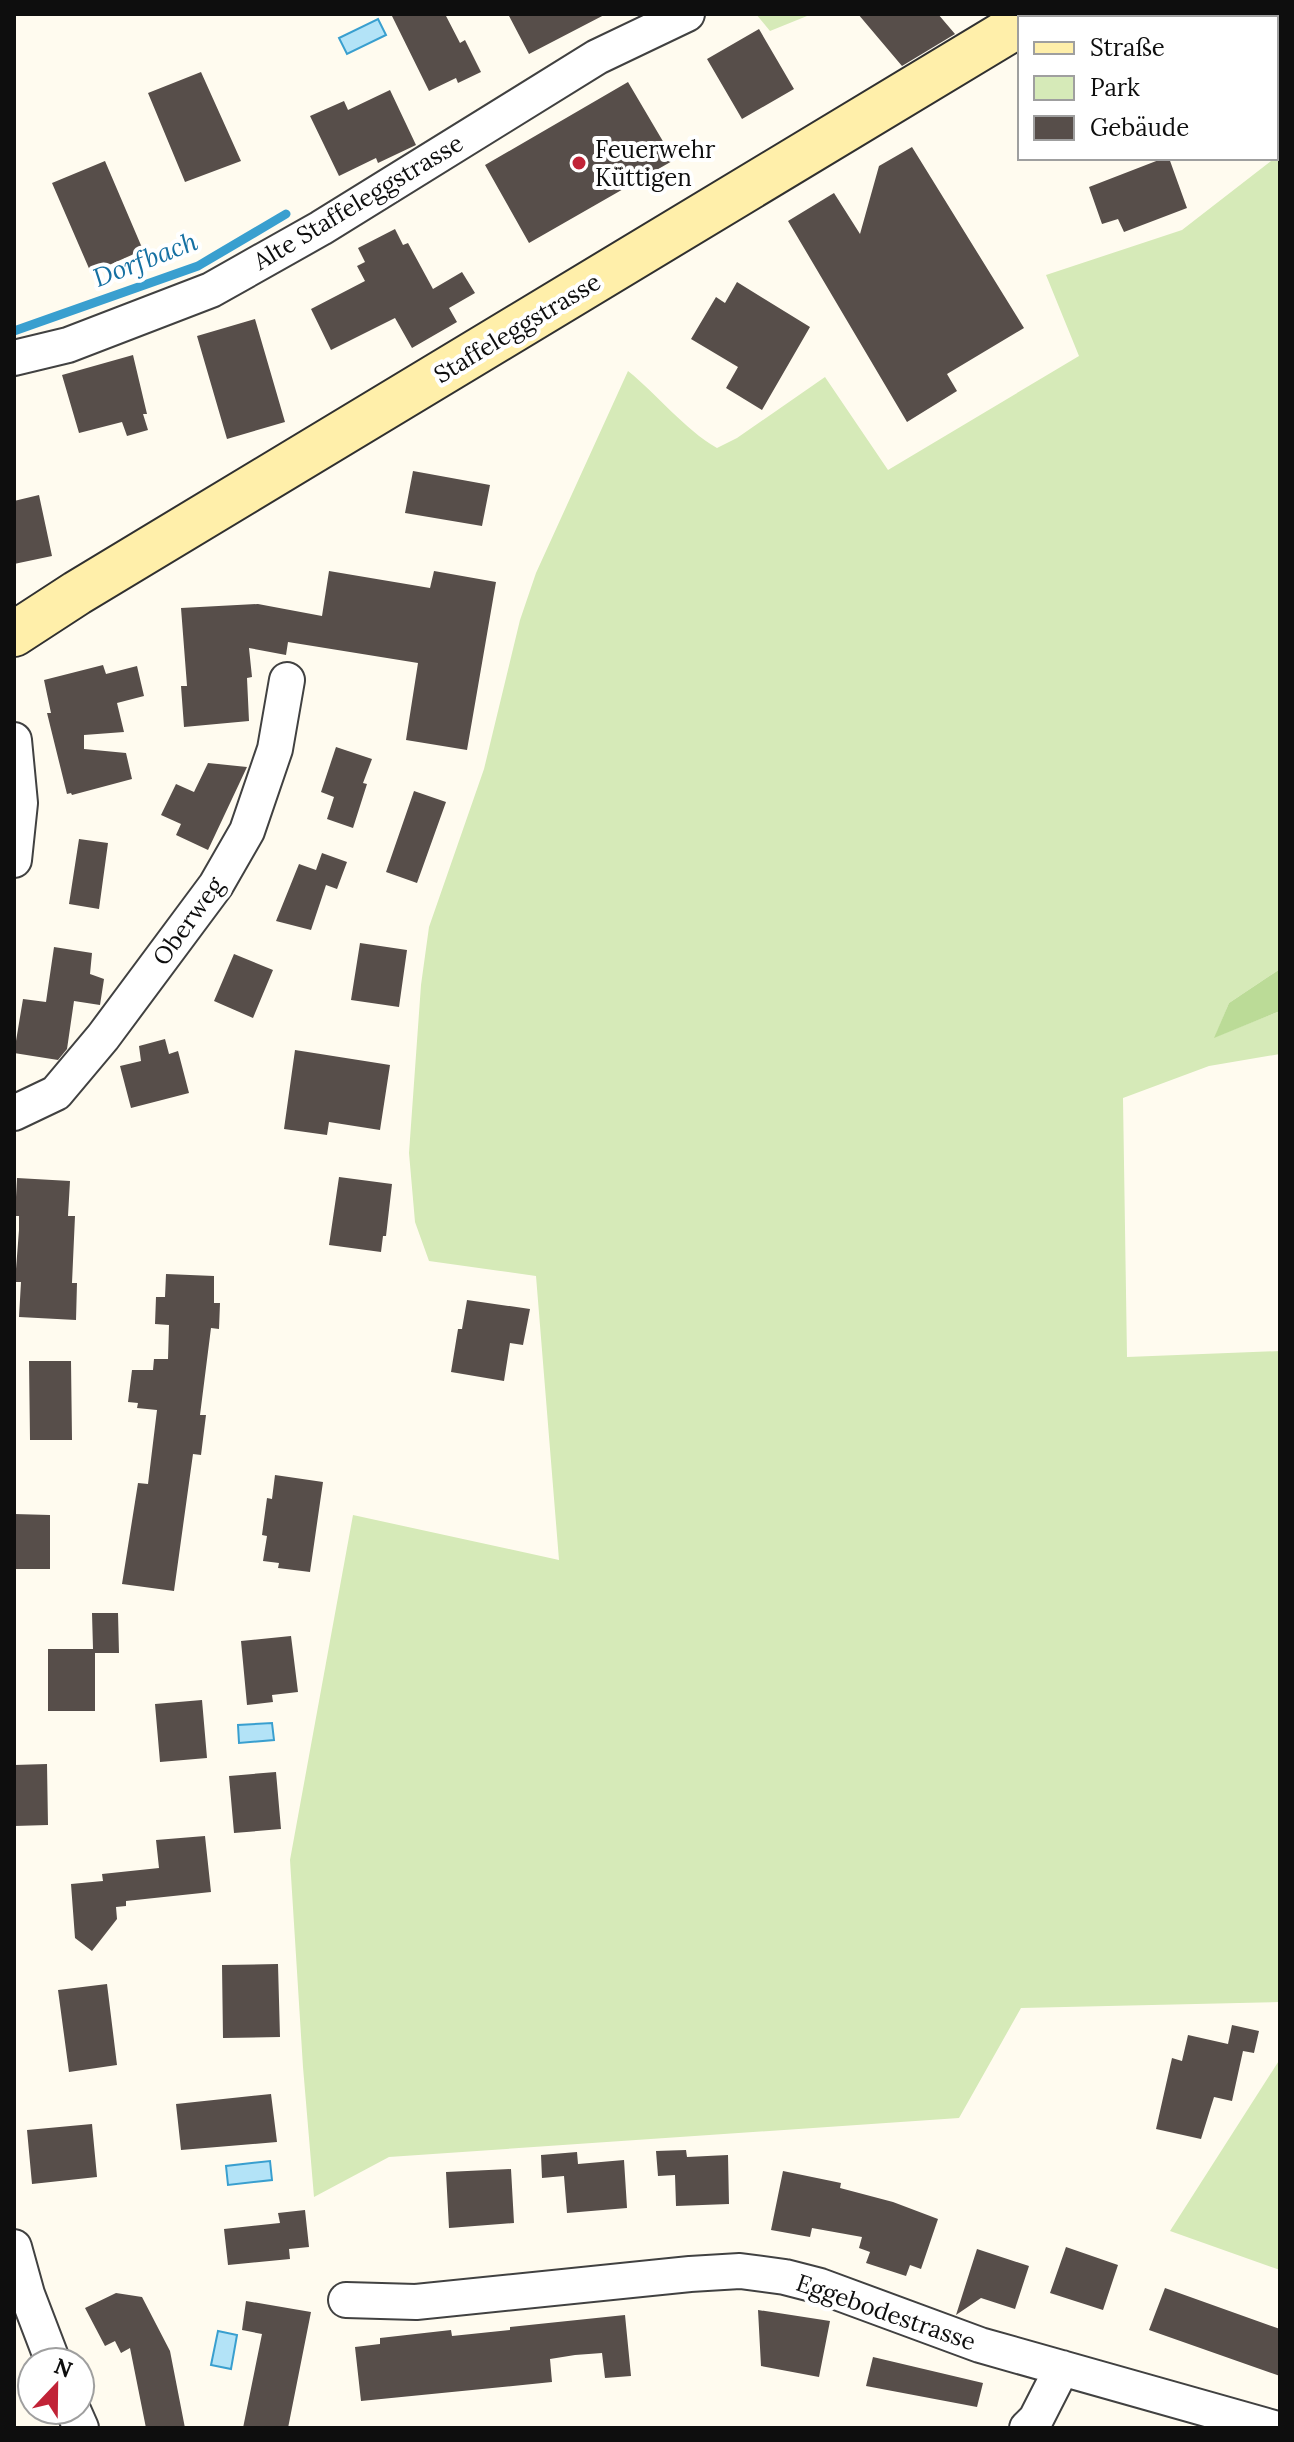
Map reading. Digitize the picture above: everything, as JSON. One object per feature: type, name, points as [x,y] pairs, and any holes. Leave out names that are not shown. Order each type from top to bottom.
[{"type":"street","name":"Alte Staffeleggstrasse","points":[[14,358],[68,345],[211,290],[321,228],[597,57],[687,14]]},
{"type":"street","name":"Staffeleggstrasse","points":[[14,634],[1018,25]]},
{"type":"street","name":"Oberweg","points":[[14,1113],[56,1093],[103,1037],[216,885],[250,822],[275,749],[287,680]]},
{"type":"street","points":[[14,740],[20,803],[14,860]]},
{"type":"street","points":[[14,2247],[27,2294],[47,2346]]},
{"type":"street","name":"Eggebodestrasse","points":[[346,2300],[416,2302],[740,2271],[785,2277],[820,2286],[980,2345],[1274,2428]]},
{"type":"street","points":[[1027,2428],[1036,2419],[1062,2368]]},
{"type":"green space","points":[[756,14],[812,14],[770,31]]},
{"type":"green space","points":[[1280,154],[1280,969],[1229,1003],[1215,1037],[1280,1011],[1280,1054],[1209,1066],[1123,1098],[1127,1357],[1280,1351],[1280,2002],[1021,2008],[959,2118],[389,2157],[314,2197],[290,1860],[353,1515],[559,1560],[536,1276],[429,1261],[415,1222],[409,1153],[421,985],[429,927],[484,769],[520,620],[536,573],[628,371],[693,431],[717,448],[737,438],[825,377],[888,470],[1079,356],[1046,275],[1182,230],[1272,160],[1278,160]]},
{"type":"green space","points":[[1280,969],[1280,1011],[1214,1038],[1229,1003]]},
{"type":"green space","points":[[1280,2059],[1280,2270],[1170,2231]]},
{"type":"water","points":[[378,19],[386,35],[347,54],[339,38]]},
{"type":"water","points":[[272,1723],[274,1740],[239,1743],[238,1725]]},
{"type":"water","points":[[270,2161],[272,2180],[228,2185],[226,2166]]},
{"type":"water","points":[[218,2331],[237,2335],[231,2369],[211,2365]]},
{"type":"building","points":[[391,14],[445,14],[460,43],[465,40],[481,72],[458,83],[456,78],[429,91]]},
{"type":"building","points":[[508,14],[606,14],[529,54]]},
{"type":"building","points":[[858,14],[938,14],[955,34],[902,66]]},
{"type":"building","points":[[759,29],[794,89],[742,119],[707,59]]},
{"type":"building","points":[[201,72],[241,161],[185,182],[148,93]]},
{"type":"building","name":"Feuerwehr Küttigen","points":[[628,82],[674,160],[529,243],[485,165]]},
{"type":"building","points":[[390,90],[416,145],[378,163],[376,158],[339,176],[310,116],[344,101],[348,110]]},
{"type":"building","points":[[912,147],[1024,328],[947,374],[957,391],[907,422],[788,221],[834,193],[860,234],[879,166]]},
{"type":"building","points":[[1159,160],[1170,160],[1187,208],[1124,232],[1118,219],[1102,224],[1089,187]]},
{"type":"building","points":[[105,161],[143,250],[91,273],[52,183]]},
{"type":"building","points":[[395,229],[403,245],[408,243],[433,289],[462,272],[475,293],[449,308],[457,322],[412,348],[395,318],[331,350],[311,309],[365,281],[357,266],[365,262],[358,248]]},
{"type":"building","points":[[737,282],[810,327],[762,410],[726,388],[738,367],[691,339],[716,297],[725,303]]},
{"type":"building","points":[[255,319],[285,422],[227,439],[197,336]]},
{"type":"building","points":[[133,355],[148,430],[127,436],[122,422],[79,433],[62,375]]},
{"type":"building","points":[[413,471],[490,485],[482,526],[405,513]]},
{"type":"building","points":[[39,495],[52,556],[14,564],[14,501]]},
{"type":"building","points":[[329,571],[430,588],[434,571],[496,582],[467,750],[406,740],[418,663],[288,642],[286,655],[249,648],[252,677],[247,678],[249,721],[184,727],[181,686],[187,686],[181,608],[258,604],[322,616]]},
{"type":"building","points":[[103,665],[106,674],[137,666],[144,696],[117,703],[124,732],[84,735],[84,749],[126,753],[132,779],[67,794],[47,713],[51,713],[44,680]]},
{"type":"building","points":[[336,747],[372,759],[353,828],[327,819],[334,797],[321,792]]},
{"type":"building","points":[[208,763],[247,767],[208,850],[176,835],[181,824],[161,815],[176,784],[194,792]]},
{"type":"building","points":[[414,791],[446,802],[417,883],[386,872]]},
{"type":"building","points":[[79,839],[108,843],[99,909],[69,904]]},
{"type":"building","points":[[322,853],[347,862],[337,889],[326,885],[311,930],[276,921],[299,864],[316,870]]},
{"type":"building","points":[[360,943],[407,950],[399,1007],[351,1000]]},
{"type":"building","points":[[54,947],[92,953],[90,974],[104,979],[100,1005],[74,1001],[67,1049],[58,1060],[14,1053],[23,999],[46,1002]]},
{"type":"building","points":[[234,954],[273,970],[253,1018],[214,1001]]},
{"type":"building","points":[[165,1039],[169,1054],[178,1051],[189,1093],[131,1108],[120,1066],[141,1061],[139,1046]]},
{"type":"building","points":[[295,1050],[390,1065],[380,1130],[329,1122],[327,1135],[284,1129]]},
{"type":"building","points":[[339,1177],[392,1184],[381,1252],[329,1245]]},
{"type":"building","points":[[17,1178],[70,1181],[68,1216],[75,1216],[72,1283],[77,1283],[76,1320],[19,1317],[21,1282],[15,1282],[19,1230],[19,1216],[15,1216]]},
{"type":"building","points":[[166,1274],[214,1276],[214,1303],[220,1303],[219,1329],[211,1328],[200,1415],[206,1415],[201,1455],[193,1454],[174,1591],[122,1584],[138,1483],[148,1484],[157,1410],[137,1408],[138,1403],[128,1402],[132,1370],[153,1370],[154,1359],[168,1359],[169,1325],[155,1324],[156,1297],[165,1297]]},
{"type":"building","points":[[467,1300],[530,1309],[523,1345],[510,1343],[504,1381],[451,1372],[458,1329],[462,1329]]},
{"type":"building","points":[[29,1361],[71,1361],[72,1440],[30,1440]]},
{"type":"building","points":[[275,1475],[323,1482],[310,1572],[278,1568],[279,1563],[263,1561],[267,1536],[262,1535],[267,1498],[272,1499]]},
{"type":"building","points":[[14,1514],[50,1515],[50,1569],[14,1569]]},
{"type":"building","points":[[92,1613],[118,1613],[119,1653],[95,1653],[95,1711],[48,1711],[48,1649],[93,1649]]},
{"type":"building","points":[[291,1636],[298,1692],[272,1695],[273,1702],[247,1705],[241,1641]]},
{"type":"building","points":[[202,1700],[207,1758],[160,1762],[155,1704]]},
{"type":"building","points":[[47,1764],[48,1825],[14,1826],[14,1765]]},
{"type":"building","points":[[276,1772],[281,1829],[234,1833],[229,1776]]},
{"type":"building","points":[[205,1836],[211,1892],[126,1901],[126,1906],[116,1907],[117,1919],[92,1951],[75,1938],[71,1884],[103,1881],[102,1874],[159,1868],[156,1840]]},
{"type":"building","points":[[278,1964],[280,2037],[223,2038],[222,1965]]},
{"type":"building","points":[[107,1984],[117,2065],[69,2072],[58,1990]]},
{"type":"building","points":[[1232,2025],[1259,2031],[1254,2053],[1243,2051],[1232,2101],[1214,2097],[1201,2139],[1156,2129],[1172,2058],[1182,2061],[1188,2035],[1228,2044]]},
{"type":"building","points":[[271,2094],[277,2142],[181,2150],[176,2104]]},
{"type":"building","points":[[92,2124],[97,2177],[32,2184],[27,2130]]},
{"type":"building","points":[[686,2150],[687,2157],[728,2155],[729,2204],[676,2206],[675,2175],[658,2176],[656,2151]]},
{"type":"building","points":[[577,2152],[578,2164],[624,2160],[627,2208],[567,2213],[564,2176],[542,2178],[541,2155]]},
{"type":"building","points":[[511,2169],[514,2223],[449,2228],[446,2172]]},
{"type":"building","points":[[783,2171],[841,2183],[840,2188],[893,2202],[938,2219],[921,2269],[910,2265],[906,2276],[866,2263],[870,2252],[859,2248],[862,2237],[812,2228],[810,2237],[771,2230]]},
{"type":"building","points":[[305,2210],[309,2247],[289,2249],[290,2259],[228,2265],[224,2229],[280,2223],[278,2213]]},
{"type":"building","points":[[1066,2247],[1118,2265],[1103,2310],[1050,2293]]},
{"type":"building","points":[[977,2249],[1029,2266],[1015,2309],[981,2298],[956,2315]]},
{"type":"building","points":[[1165,2288],[1280,2329],[1280,2376],[1149,2330]]},
{"type":"building","points":[[116,2293],[142,2297],[170,2351],[185,2428],[146,2428],[130,2348],[121,2353],[115,2341],[105,2346],[85,2308]]},
{"type":"building","points":[[246,2301],[311,2312],[288,2428],[243,2428],[262,2334],[242,2330]]},
{"type":"building","points":[[758,2310],[830,2321],[819,2377],[761,2366]]},
{"type":"building","points":[[625,2315],[631,2376],[605,2378],[602,2353],[575,2355],[550,2359],[552,2382],[361,2401],[355,2347],[380,2344],[380,2338],[451,2330],[452,2336]]},
{"type":"building","points":[[873,2357],[983,2383],[977,2407],[866,2386]]},
{"type":"waterway","name":"Dorfbach","points":[[14,331],[198,266],[286,214]]},
{"type":"place","name":"Feuerwehr Küttigen","points":[[579,163]]}]
